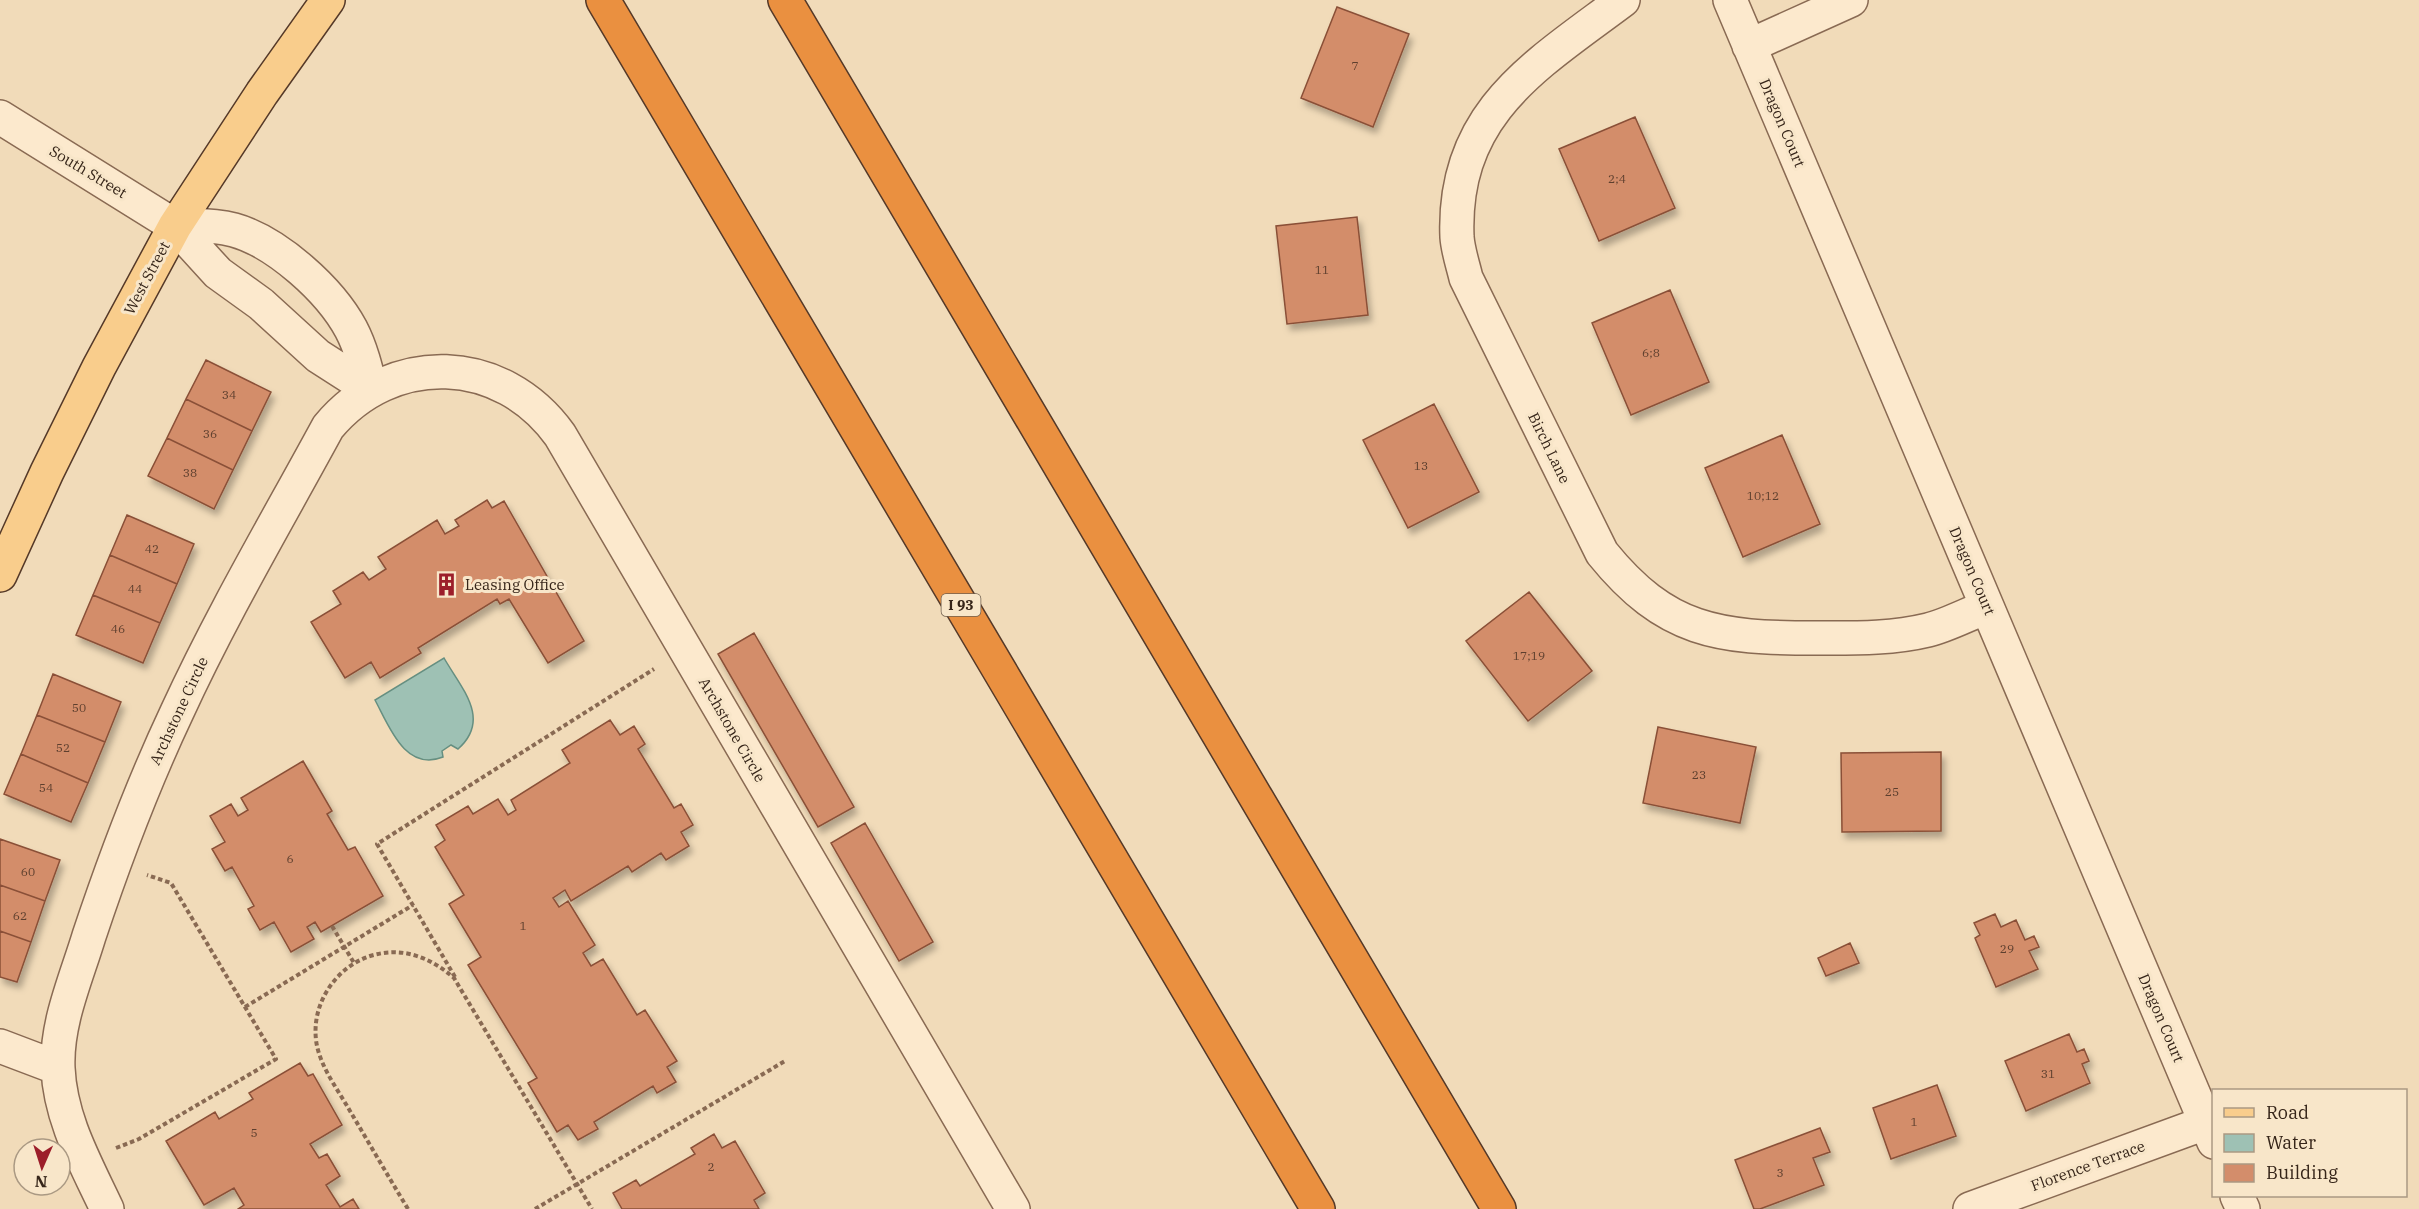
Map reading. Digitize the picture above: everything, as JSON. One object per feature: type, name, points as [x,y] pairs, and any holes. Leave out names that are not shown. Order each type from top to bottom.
[{"type":"highway","name":"I 93","points":[[603,0],[1318,1209]]},
{"type":"highway","points":[[784,0],[1499,1209]]},
{"type":"main road","name":"West Street","points":[[0,576],[47,472],[99,367],[175,225],[262,93],[328,0]]},
{"type":"street","name":"Birch Lane","points":[[1623,0],[1516,82],[1491,111],[1475,139],[1464,168],[1458,209],[1457,239],[1466,278],[1602,553],[1622,577],[1645,598],[1671,615],[1700,627],[1730,635],[1761,638],[1892,637],[1930,630],[1987,607]]},
{"type":"street","name":"Dragon Court","points":[[1730,0],[2210,1132]]},
{"type":"street","points":[[1749,46],[1851,0]]},
{"type":"street","name":"South Street","points":[[0,117],[175,225]]},
{"type":"street","points":[[175,225],[218,273],[261,304],[318,356],[371,390]]},
{"type":"street","points":[[175,225],[209,225],[236,231],[268,245],[294,264],[320,289],[350,327],[358,345],[371,390]]},
{"type":"street","name":"Archstone Circle","points":[[107,1209],[66,1116],[58,1068],[60,1036],[67,1004],[98,910],[171,724],[215,635],[328,427],[345,408],[371,390],[392,380],[416,374],[458,372],[500,384],[536,407],[560,435],[1013,1209]]},
{"type":"street","points":[[0,1046],[58,1068]]},
{"type":"street","points":[[0,1070],[58,1068]]},
{"type":"street","name":"Florence Terrace","points":[[1970,1209],[2210,1132]]},
{"type":"path","points":[[592,1209],[377,844],[685,649]]},
{"type":"path","points":[[85,1160],[139,1139],[276,1059],[171,883],[116,864]]},
{"type":"path","points":[[244,1007],[413,905]]},
{"type":"path","points":[[332,926],[354,963]]},
{"type":"path","points":[[408,1209],[327,1072],[316,1043],[317,1020],[323,998],[331,984],[354,963],[383,952],[414,954],[442,967],[463,990]]},
{"type":"path","points":[[535,1209],[785,1061]]},
{"type":"water","points":[[444,658],[465,692],[473,715],[473,726],[468,738],[458,749],[451,745],[442,751],[443,757],[430,760],[418,758],[400,744],[375,700]]},
{"type":"building","points":[[1337,7],[1409,34],[1373,127],[1301,98]]},
{"type":"building","points":[[1635,117],[1675,208],[1599,241],[1559,149]]},
{"type":"building","points":[[1357,217],[1368,315],[1287,324],[1276,226]]},
{"type":"building","points":[[1670,290],[1709,382],[1631,415],[1592,323]]},
{"type":"building","points":[[206,360],[271,392],[252,431],[186,399]]},
{"type":"building","points":[[186,399],[252,431],[233,470],[167,438]]},
{"type":"building","points":[[1434,404],[1479,492],[1408,528],[1363,440]]},
{"type":"building","points":[[1782,435],[1820,524],[1743,557],[1705,468]]},
{"type":"building","points":[[167,438],[233,470],[214,509],[148,476]]},
{"type":"building","name":"Leasing Office","points":[[487,500],[492,508],[504,501],[584,641],[548,663],[509,599],[500,604],[497,599],[418,648],[421,653],[380,678],[371,662],[345,678],[311,622],[341,604],[333,591],[363,572],[369,580],[386,569],[378,557],[437,520],[445,534],[459,526],[455,520]]},
{"type":"building","points":[[127,515],[194,544],[177,584],[110,555]]},
{"type":"building","points":[[110,555],[177,584],[160,623],[93,595]]},
{"type":"building","points":[[1529,592],[1592,671],[1528,721],[1466,641]]},
{"type":"building","points":[[93,595],[160,623],[143,663],[76,635]]},
{"type":"building","points":[[754,633],[854,807],[818,827],[718,654]]},
{"type":"building","points":[[53,674],[121,702],[105,742],[37,715]]},
{"type":"building","points":[[37,715],[105,742],[88,783],[21,754]]},
{"type":"building","points":[[610,720],[620,735],[634,726],[645,744],[638,749],[674,808],[681,804],[693,825],[681,832],[689,846],[666,860],[661,853],[632,872],[628,866],[571,901],[565,890],[553,898],[559,907],[568,901],[595,945],[583,953],[591,966],[603,959],[637,1015],[645,1010],[677,1061],[667,1067],[676,1082],[657,1093],[653,1086],[594,1122],[598,1129],[578,1140],[568,1125],[557,1132],[528,1083],[537,1078],[468,965],[481,957],[449,904],[464,895],[435,847],[445,840],[436,825],[468,806],[473,814],[498,799],[508,815],[516,810],[511,800],[570,763],[562,750]]},
{"type":"building","points":[[1658,727],[1756,747],[1740,823],[1643,803]]},
{"type":"building","points":[[1941,752],[1941,831],[1842,832],[1841,753]]},
{"type":"building","points":[[21,754],[88,783],[71,822],[4,794]]},
{"type":"building","points":[[303,761],[332,811],[327,814],[348,850],[355,847],[383,896],[321,932],[315,922],[307,927],[314,939],[291,952],[274,922],[260,930],[248,909],[254,906],[232,867],[225,871],[212,849],[225,842],[210,816],[231,804],[238,816],[248,810],[241,798]]},
{"type":"building","points":[[865,823],[933,942],[899,961],[831,843]]},
{"type":"building","points":[[0,839],[60,860],[45,901],[0,885]]},
{"type":"building","points":[[0,885],[45,901],[31,942],[0,931]]},
{"type":"building","points":[[1995,914],[2001,927],[2016,920],[2025,940],[2034,936],[2039,947],[2029,951],[2038,969],[1996,987],[1975,938],[1980,935],[1974,923]]},
{"type":"building","points":[[0,931],[31,942],[17,982],[0,977]]},
{"type":"building","points":[[1850,943],[1859,963],[1826,976],[1818,958]]},
{"type":"building","points":[[2069,1034],[2077,1052],[2084,1049],[2089,1061],[2082,1064],[2090,1083],[2026,1111],[2005,1061]]},
{"type":"building","points":[[300,1063],[308,1076],[313,1074],[342,1125],[310,1144],[319,1158],[327,1154],[340,1176],[326,1185],[340,1207],[353,1199],[359,1209],[238,1209],[244,1205],[234,1188],[204,1205],[166,1141],[215,1112],[219,1119],[253,1099],[249,1093]]},
{"type":"building","points":[[1937,1085],[1956,1136],[1891,1159],[1873,1108]]},
{"type":"building","points":[[1820,1128],[1830,1152],[1813,1158],[1824,1185],[1760,1209],[1754,1209],[1735,1160]]},
{"type":"building","points":[[714,1134],[722,1148],[735,1141],[765,1193],[754,1200],[759,1209],[622,1209],[613,1193],[636,1180],[640,1186],[695,1154],[691,1148]]},
{"type":"place","name":"Leasing Office","points":[[447,585]]}]
